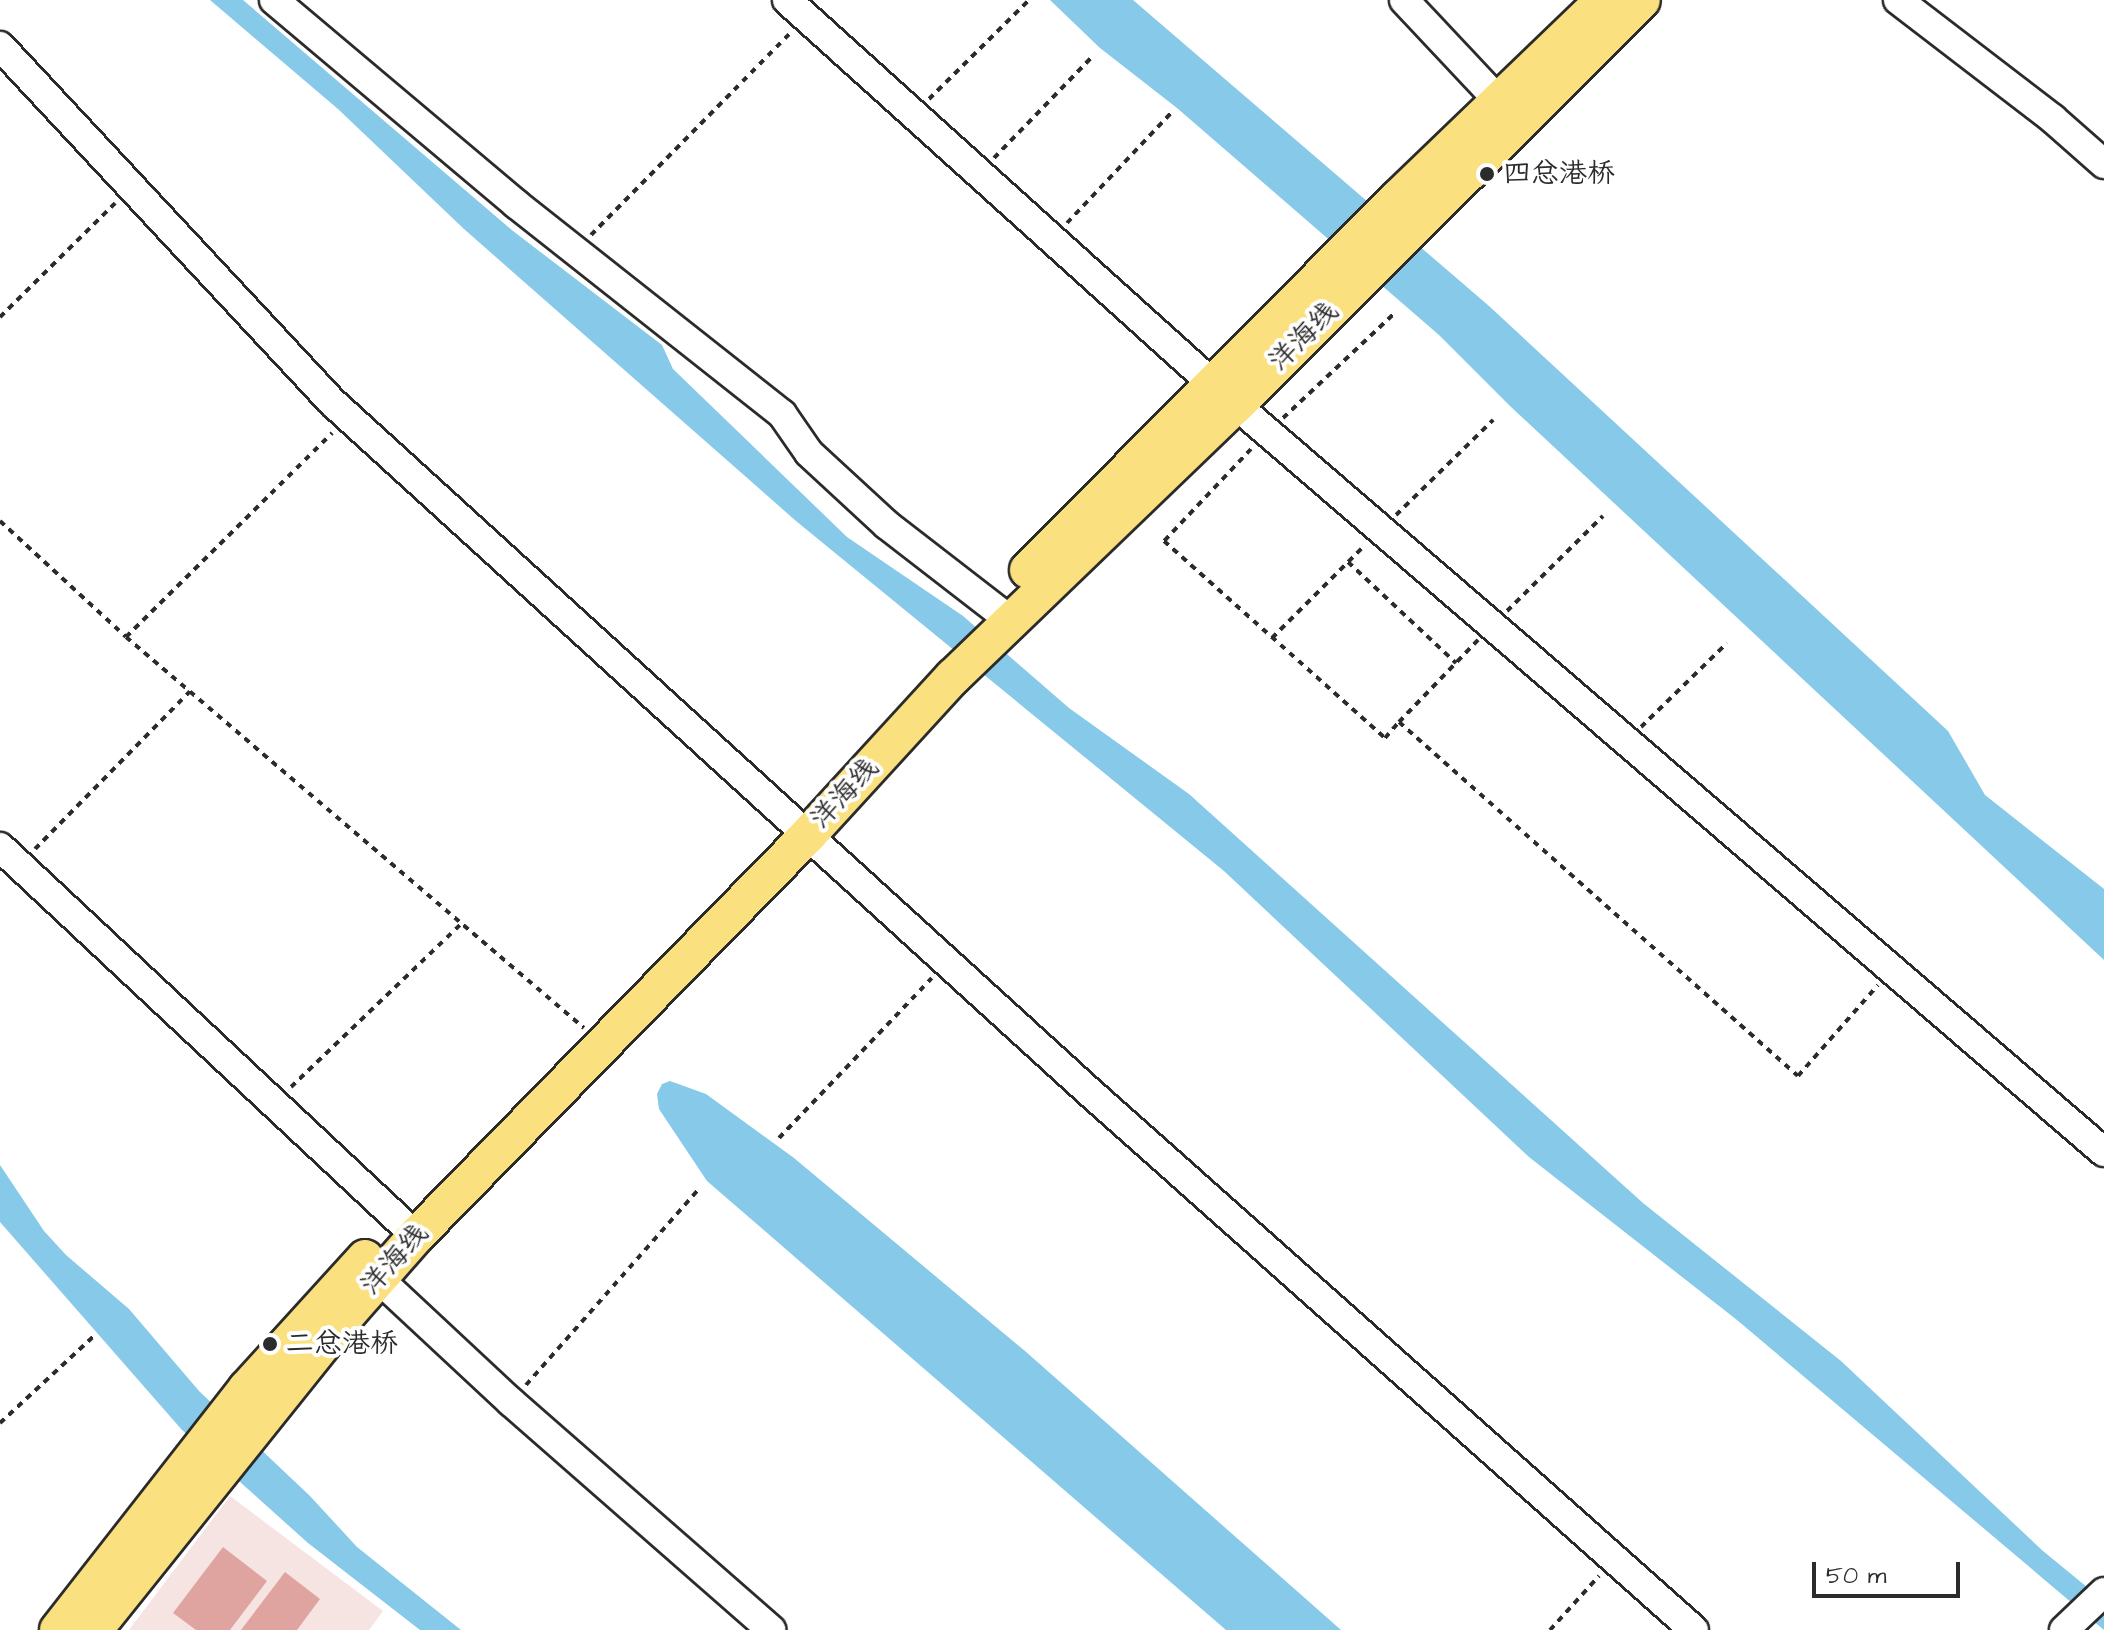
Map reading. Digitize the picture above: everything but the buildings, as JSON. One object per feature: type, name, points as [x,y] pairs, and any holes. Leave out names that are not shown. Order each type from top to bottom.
[{"type":"main road","name":"洋海线","points":[[408,1228],[799,826],[996,618],[1325,294],[1433,210],[1509,111],[1604,0]]},
{"type":"main road","name":"洋海线","points":[[1325,294],[1398,198],[1642,0]]},
{"type":"main road","name":"洋海线","points":[[58,1630],[195,1477],[369,1271],[585,1029],[799,826]]},
{"type":"main road","name":"洋海线","points":[[94,1630],[195,1477]]},
{"type":"street","points":[[274,0],[576,251],[782,414],[809,453],[996,618]]},
{"type":"street","points":[[1404,0],[1509,111]]},
{"type":"street","points":[[1898,0],[2053,119],[2104,164]]},
{"type":"street","points":[[796,9],[1224,395],[2104,1152]]},
{"type":"street","points":[[0,46],[348,417],[947,961],[1694,1630]]},
{"type":"street","points":[[9,856],[408,1228]]},
{"type":"street","points":[[369,1271],[511,1402],[771,1630]]},
{"type":"street","points":[[2064,1630],[2104,1592]]},
{"type":"path","points":[[913,115],[1029,0]]},
{"type":"path","points":[[576,251],[796,9]]},
{"type":"path","points":[[979,174],[1092,57]]},
{"type":"path","points":[[1052,239],[1173,111]]},
{"type":"path","points":[[0,317],[130,188]]},
{"type":"path","points":[[1395,313],[1269,431],[1164,541],[1385,738],[1399,722],[1798,1076],[1892,970]]},
{"type":"path","points":[[126,637],[348,417]]},
{"type":"path","points":[[0,521],[126,637],[585,1029]]},
{"type":"path","points":[[1348,562],[1456,663]]},
{"type":"path","points":[[1628,740],[1727,643]]},
{"type":"path","points":[[9,856],[190,691]]},
{"type":"path","points":[[275,1103],[461,924]]},
{"type":"path","points":[[779,1138],[947,961]]},
{"type":"path","points":[[511,1402],[698,1190]]},
{"type":"path","points":[[0,1423],[94,1336]]},
{"type":"path","points":[[1550,1630],[1614,1560]]},
{"type":"shaded area","points":[[230,1496],[383,1611],[369,1630],[129,1630]]},
{"type":"water","points":[[210,0],[243,0],[513,231],[662,345],[673,369],[847,537],[963,616],[1069,708],[1189,794],[1643,1203],[1841,1361],[2043,1551],[2104,1601],[2104,1630],[1737,1320],[1529,1157],[1224,871],[796,521],[464,229],[338,109]]},
{"type":"water","points":[[1050,0],[1133,0],[1489,306],[1948,731],[1985,795],[2104,889],[2104,960],[1510,406],[1439,335],[1177,108],[1100,48]]},
{"type":"water","points":[[670,1081],[706,1094],[794,1158],[1025,1351],[1341,1630],[1226,1630],[707,1181],[659,1109],[657,1094],[662,1084]]},
{"type":"water","points":[[0,1165],[44,1231],[66,1255],[129,1309],[199,1391],[310,1496],[357,1547],[461,1630],[420,1630],[308,1543],[182,1430],[0,1222]]},
{"type":"place","name":"四总港桥","points":[[1487,174]]},
{"type":"place","name":"二总港桥","points":[[270,1344]]}]
